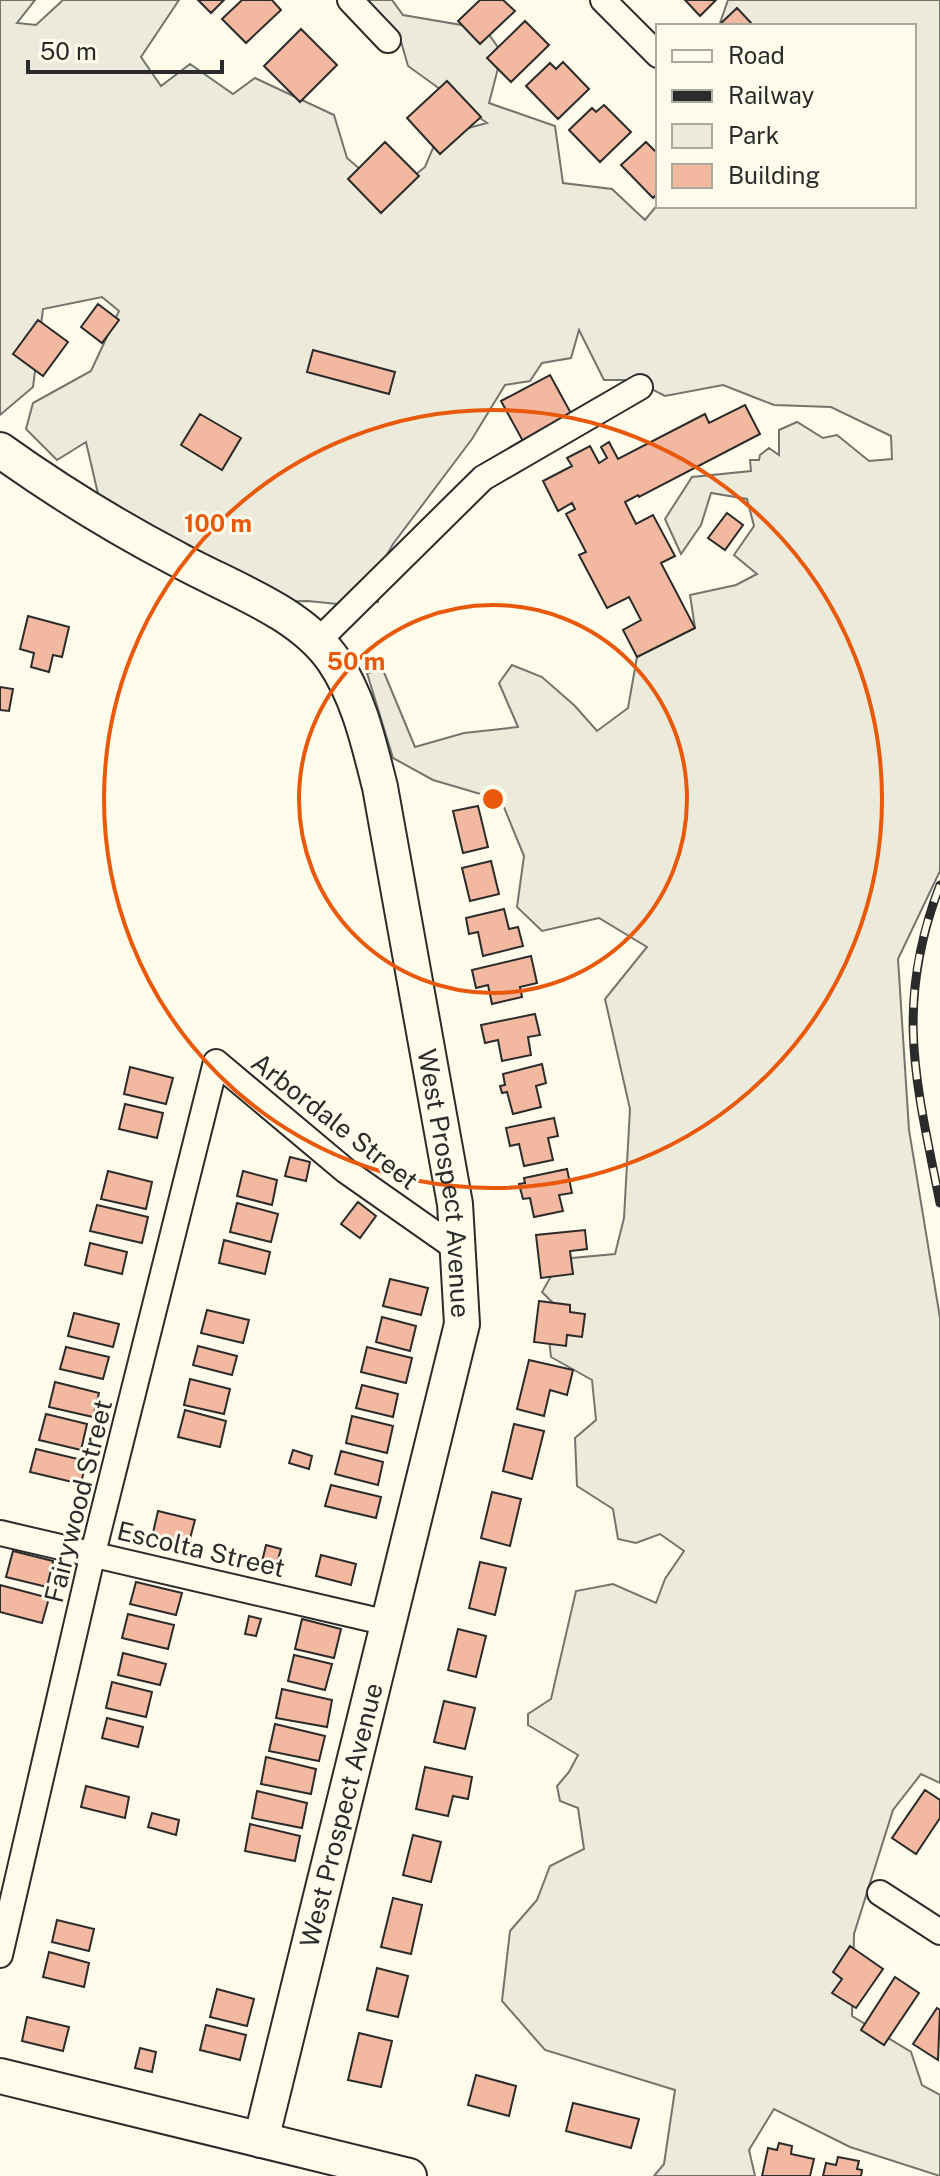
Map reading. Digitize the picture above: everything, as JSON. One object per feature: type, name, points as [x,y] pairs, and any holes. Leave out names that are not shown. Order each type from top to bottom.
[{"type":"street","points":[[350,0],[388,40]]},
{"type":"street","points":[[603,0],[656,53]]},
{"type":"street","points":[[318,641],[483,478],[640,387]]},
{"type":"street","name":"West Prospect Avenue","points":[[0,450],[38,477],[174,558],[295,621],[318,641],[334,661],[352,693],[380,787],[455,1204],[462,1324],[261,2140]]},
{"type":"street","name":"Arbordale Street","points":[[216,1062],[346,1171],[460,1251]]},
{"type":"street","name":"Fairywood Street","points":[[0,1955],[93,1553],[216,1062]]},
{"type":"street","name":"Escolta Street","points":[[0,1533],[388,1623]]},
{"type":"street","points":[[880,1893],[940,1932]]},
{"type":"street","points":[[0,2076],[409,2176]]},
{"type":"green space","points":[[0,0],[35,0],[17,23],[36,25],[63,0],[179,0],[141,57],[161,86],[190,64],[233,94],[255,78],[334,115],[347,158],[390,195],[425,167],[438,136],[487,123],[408,66],[400,38],[364,0],[392,0],[403,15],[485,29],[502,53],[489,103],[555,126],[563,183],[612,189],[645,220],[656,206],[916,208],[916,24],[720,24],[728,0],[940,0],[940,871],[898,959],[909,1130],[940,1318],[940,1783],[921,1774],[893,1810],[854,1934],[852,2016],[911,2052],[922,2085],[940,2095],[940,2176],[850,2147],[774,2109],[749,2150],[755,2176],[654,2176],[664,2164],[675,2090],[545,2050],[502,2001],[510,1931],[537,1900],[550,1866],[584,1849],[578,1808],[560,1801],[557,1786],[578,1755],[528,1725],[528,1714],[551,1699],[576,1591],[613,1584],[656,1603],[665,1579],[684,1551],[660,1534],[636,1543],[618,1539],[613,1509],[577,1486],[575,1438],[596,1420],[592,1380],[551,1357],[549,1339],[571,1321],[542,1292],[561,1259],[615,1254],[624,1218],[630,1109],[605,999],[647,947],[599,918],[542,931],[517,907],[524,856],[501,800],[433,780],[393,758],[367,673],[383,670],[415,747],[464,733],[518,727],[499,683],[512,665],[542,677],[575,706],[597,731],[628,708],[637,657],[695,628],[690,595],[736,585],[757,574],[734,555],[754,526],[747,499],[711,493],[701,525],[681,554],[665,519],[692,477],[751,471],[750,460],[759,460],[760,455],[769,448],[779,455],[779,430],[797,422],[823,438],[837,435],[869,461],[892,459],[891,436],[831,407],[774,405],[723,385],[665,396],[634,380],[604,380],[579,330],[571,358],[542,363],[530,381],[505,385],[472,439],[393,544],[379,569],[378,602],[347,605],[308,601],[264,602],[99,498],[86,442],[57,460],[26,429],[33,403],[91,371],[119,311],[102,297],[43,309],[33,387],[0,415]]},
{"type":"building","points":[[198,0],[224,0],[211,13]]},
{"type":"building","points":[[242,0],[272,0],[281,10],[246,43],[222,19]]},
{"type":"building","points":[[480,0],[503,0],[515,11],[480,44],[458,21]]},
{"type":"building","points":[[685,0],[716,0],[700,16]]},
{"type":"building","points":[[737,8],[752,24],[720,24]]},
{"type":"building","points":[[525,21],[549,45],[511,82],[487,58]]},
{"type":"building","points":[[301,29],[337,65],[300,102],[264,66]]},
{"type":"building","points":[[563,62],[589,89],[558,119],[526,86],[550,63],[556,69]]},
{"type":"building","points":[[447,81],[481,117],[440,154],[407,118]]},
{"type":"building","points":[[604,105],[631,132],[600,162],[569,130],[592,108],[596,112]]},
{"type":"building","points":[[385,142],[419,176],[381,213],[348,179]]},
{"type":"building","points":[[646,142],[656,152],[656,195],[653,198],[621,165]]},
{"type":"building","points":[[98,304],[119,320],[102,343],[81,327]]},
{"type":"building","points":[[38,320],[68,342],[43,376],[13,354]]},
{"type":"building","points":[[313,350],[395,372],[389,394],[307,372]]},
{"type":"building","points":[[550,375],[573,417],[524,443],[501,401]]},
{"type":"building","points":[[745,405],[760,434],[625,502],[636,524],[653,515],[675,556],[661,563],[695,628],[637,657],[623,630],[641,620],[629,597],[607,608],[579,555],[586,552],[566,514],[575,509],[572,503],[558,511],[543,481],[572,466],[567,458],[590,446],[599,463],[607,458],[601,447],[609,442],[618,459],[705,414],[709,423]]},
{"type":"building","points":[[200,414],[241,438],[222,470],[181,445]]},
{"type":"building","points":[[727,513],[743,525],[725,550],[708,538]]},
{"type":"building","points":[[28,616],[69,627],[62,657],[53,655],[49,672],[31,667],[34,653],[20,649]]},
{"type":"building","points":[[0,687],[13,689],[9,711],[0,710]]},
{"type":"building","points":[[478,806],[488,847],[463,853],[453,811]]},
{"type":"building","points":[[491,861],[499,894],[470,901],[462,868]]},
{"type":"building","points":[[504,909],[509,929],[518,927],[523,946],[483,956],[478,932],[469,934],[466,918]]},
{"type":"building","points":[[531,956],[537,983],[520,987],[522,997],[492,1004],[488,985],[476,988],[472,970]]},
{"type":"building","points":[[535,1014],[540,1035],[528,1037],[531,1055],[502,1061],[498,1040],[485,1043],[481,1025]]},
{"type":"building","points":[[542,1064],[546,1083],[536,1086],[541,1107],[513,1114],[507,1092],[502,1093],[500,1086],[505,1085],[503,1074]]},
{"type":"building","points":[[130,1067],[173,1078],[166,1104],[124,1094]]},
{"type":"building","points":[[125,1104],[163,1113],[157,1138],[119,1129]]},
{"type":"building","points":[[554,1118],[558,1136],[548,1138],[553,1160],[524,1166],[519,1144],[510,1146],[506,1128]]},
{"type":"building","points":[[290,1157],[310,1162],[306,1181],[285,1176]]},
{"type":"building","points":[[567,1169],[572,1193],[559,1195],[563,1211],[534,1217],[530,1198],[523,1199],[519,1184],[525,1183],[524,1178]]},
{"type":"building","points":[[108,1171],[152,1182],[146,1209],[101,1199]]},
{"type":"building","points":[[243,1171],[277,1180],[272,1205],[237,1196]]},
{"type":"building","points":[[358,1202],[376,1216],[360,1238],[341,1224]]},
{"type":"building","points":[[237,1203],[278,1214],[271,1242],[230,1232]]},
{"type":"building","points":[[97,1205],[148,1217],[142,1243],[90,1231]]},
{"type":"building","points":[[585,1230],[587,1249],[570,1251],[573,1274],[541,1278],[536,1235]]},
{"type":"building","points":[[224,1240],[270,1252],[265,1274],[219,1263]]},
{"type":"building","points":[[90,1243],[127,1252],[122,1274],[85,1265]]},
{"type":"building","points":[[390,1279],[428,1288],[421,1315],[383,1306]]},
{"type":"building","points":[[539,1301],[570,1305],[570,1312],[585,1314],[582,1337],[567,1335],[566,1346],[534,1342]]},
{"type":"building","points":[[207,1310],[249,1320],[243,1343],[201,1333]]},
{"type":"building","points":[[74,1313],[119,1324],[113,1347],[68,1336]]},
{"type":"building","points":[[382,1317],[416,1326],[410,1351],[376,1342]]},
{"type":"building","points":[[198,1346],[237,1356],[232,1375],[193,1365]]},
{"type":"building","points":[[66,1347],[109,1357],[103,1379],[60,1369]]},
{"type":"building","points":[[367,1347],[412,1358],[406,1383],[361,1372]]},
{"type":"building","points":[[529,1360],[573,1370],[567,1395],[550,1390],[544,1416],[517,1409]]},
{"type":"building","points":[[190,1379],[230,1389],[224,1414],[184,1405]]},
{"type":"building","points":[[55,1382],[99,1393],[93,1417],[49,1407]]},
{"type":"building","points":[[362,1385],[398,1394],[393,1417],[356,1408]]},
{"type":"building","points":[[185,1410],[226,1421],[220,1447],[178,1437]]},
{"type":"building","points":[[46,1414],[87,1424],[81,1450],[39,1440]]},
{"type":"building","points":[[352,1416],[393,1426],[387,1453],[346,1443]]},
{"type":"building","points":[[514,1424],[544,1431],[532,1479],[503,1471]]},
{"type":"building","points":[[36,1449],[86,1461],[81,1484],[30,1472]]},
{"type":"building","points":[[293,1450],[312,1456],[309,1469],[289,1463]]},
{"type":"building","points":[[341,1451],[383,1462],[378,1485],[335,1474]]},
{"type":"building","points":[[331,1485],[381,1497],[376,1518],[325,1506]]},
{"type":"building","points":[[492,1492],[521,1499],[510,1546],[481,1538]]},
{"type":"building","points":[[158,1511],[195,1520],[188,1546],[152,1537]]},
{"type":"building","points":[[266,1545],[281,1549],[275,1570],[261,1566]]},
{"type":"building","points":[[13,1551],[53,1561],[47,1587],[6,1577]]},
{"type":"building","points":[[321,1555],[356,1564],[351,1585],[316,1576]]},
{"type":"building","points":[[480,1562],[506,1568],[495,1615],[469,1608]]},
{"type":"building","points":[[136,1582],[182,1593],[176,1615],[130,1604]]},
{"type":"building","points":[[0,1585],[49,1598],[42,1623],[0,1612]]},
{"type":"building","points":[[128,1614],[174,1625],[168,1649],[122,1638]]},
{"type":"building","points":[[249,1616],[261,1619],[256,1636],[245,1634]]},
{"type":"building","points":[[302,1619],[341,1629],[334,1658],[295,1649]]},
{"type":"building","points":[[458,1629],[486,1636],[476,1677],[448,1670]]},
{"type":"building","points":[[123,1653],[166,1664],[160,1685],[118,1675]]},
{"type":"building","points":[[294,1655],[332,1664],[325,1690],[288,1681]]},
{"type":"building","points":[[112,1682],[152,1692],[146,1717],[106,1708]]},
{"type":"building","points":[[282,1689],[332,1700],[327,1727],[276,1718]]},
{"type":"building","points":[[444,1701],[475,1708],[465,1749],[434,1742]]},
{"type":"building","points":[[107,1718],[143,1727],[138,1747],[102,1738]]},
{"type":"building","points":[[275,1724],[325,1736],[319,1761],[269,1751]]},
{"type":"building","points":[[266,1757],[316,1769],[311,1794],[261,1784]]},
{"type":"building","points":[[425,1767],[472,1777],[468,1799],[453,1796],[448,1816],[416,1809]]},
{"type":"building","points":[[86,1786],[129,1797],[125,1818],[81,1807]]},
{"type":"building","points":[[925,1790],[940,1800],[940,1818],[916,1854],[892,1838]]},
{"type":"building","points":[[257,1791],[307,1803],[302,1828],[252,1818]]},
{"type":"building","points":[[152,1813],[179,1820],[176,1835],[148,1827]]},
{"type":"building","points":[[250,1824],[300,1836],[295,1861],[245,1851]]},
{"type":"building","points":[[413,1835],[441,1842],[431,1882],[403,1875]]},
{"type":"building","points":[[393,1898],[422,1905],[411,1954],[381,1947]]},
{"type":"building","points":[[57,1920],[94,1929],[89,1951],[52,1942]]},
{"type":"building","points":[[850,1946],[883,1969],[856,2008],[832,1993],[842,1979],[833,1972]]},
{"type":"building","points":[[49,1952],[89,1963],[84,1987],[43,1977]]},
{"type":"building","points":[[377,1968],[408,1976],[398,2017],[367,2010]]},
{"type":"building","points":[[895,1977],[919,1993],[884,2045],[861,2030]]},
{"type":"building","points":[[217,1989],[254,1999],[247,2026],[210,2017]]},
{"type":"building","points":[[937,2008],[940,2010],[938,2060],[913,2044]]},
{"type":"building","points":[[27,2017],[69,2027],[63,2051],[22,2041]]},
{"type":"building","points":[[206,2025],[246,2035],[240,2060],[200,2050]]},
{"type":"building","points":[[359,2033],[392,2041],[381,2087],[348,2080]]},
{"type":"building","points":[[140,2048],[156,2052],[152,2072],[135,2068]]},
{"type":"building","points":[[476,2075],[516,2086],[509,2116],[468,2105]]},
{"type":"building","points":[[573,2103],[639,2119],[631,2148],[566,2131]]},
{"type":"building","points":[[779,2143],[792,2146],[791,2154],[814,2159],[810,2176],[762,2176],[768,2148],[777,2150]]},
{"type":"building","points":[[838,2157],[859,2161],[857,2169],[862,2170],[861,2176],[823,2176],[826,2163],[836,2165]]},
{"type":"railway","points":[[940,885],[917,968],[913,1006],[917,1081],[940,1203]]}]
